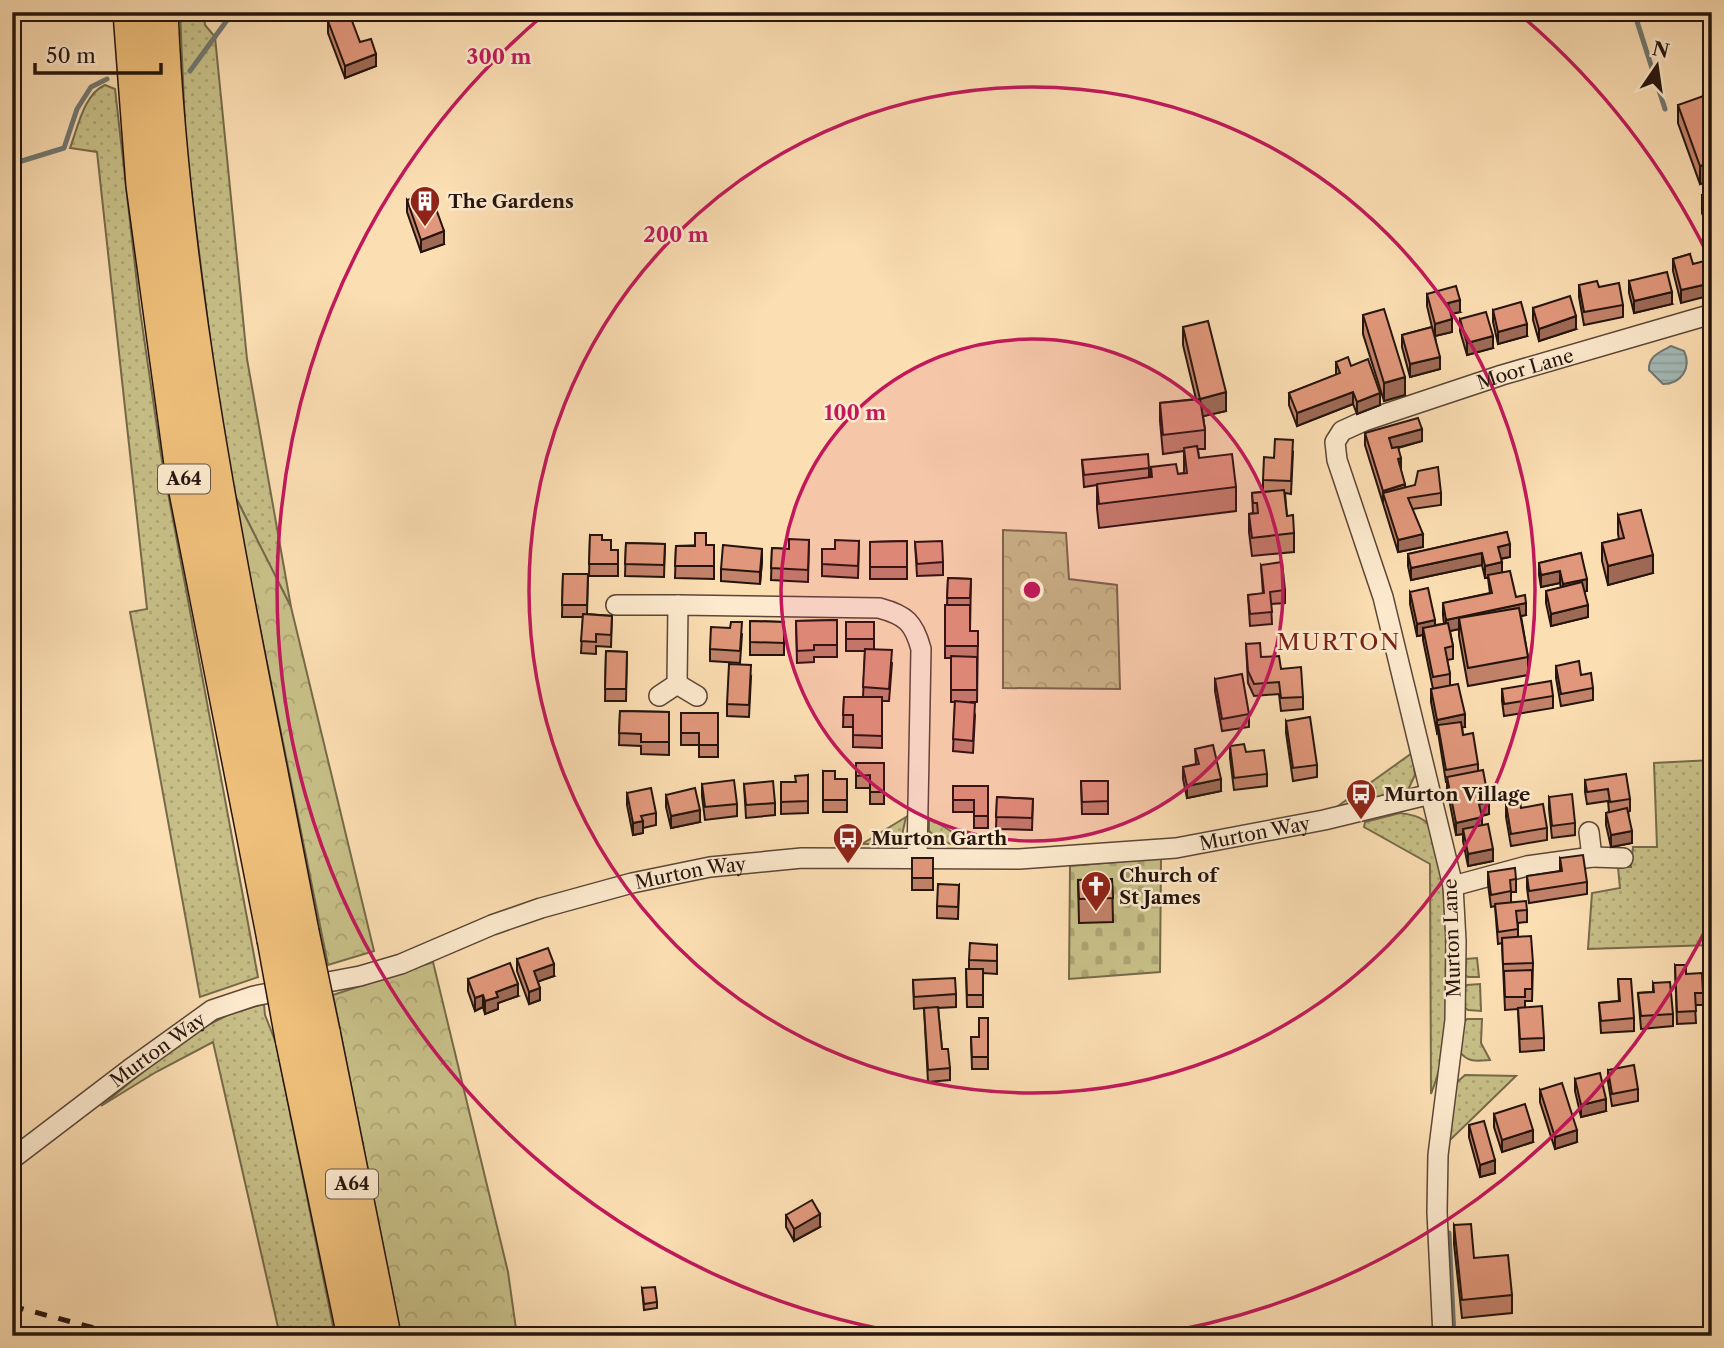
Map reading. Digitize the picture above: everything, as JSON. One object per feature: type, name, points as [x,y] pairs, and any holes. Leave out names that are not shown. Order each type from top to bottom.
[{"type":"highway","name":"A64","points":[[131,12],[144,185],[183,471],[288,936]]},
{"type":"highway","name":"A64","points":[[160,12],[174,190],[194,348],[355,1336]]},
{"type":"highway","name":"A64","points":[[307,1035],[383,1336]]},
{"type":"street","name":"Moor Lane","points":[[1342,431],[1502,374],[1712,314]]},
{"type":"street","name":"Murton Lane","points":[[1342,431],[1335,442],[1337,460],[1383,597],[1453,886],[1455,1020],[1438,1155],[1437,1212],[1443,1336]]},
{"type":"street","points":[[616,605],[879,608],[897,612],[909,622],[921,649],[917,858]]},
{"type":"street","points":[[677,684],[678,605]]},
{"type":"street","points":[[659,696],[677,684]]},
{"type":"street","points":[[677,684],[697,696]]},
{"type":"street","name":"Murton Way","points":[[12,1159],[212,1010],[254,996],[360,976],[401,964],[492,925],[541,908],[632,883],[710,867],[802,858],[1019,859],[1176,848],[1324,820],[1432,794]]},
{"type":"street","points":[[1589,832],[1592,857]]},
{"type":"street","points":[[1453,886],[1527,866],[1592,857],[1623,858]]},
{"type":"green space","points":[[180,12],[204,12],[205,25],[215,37],[247,359],[291,607],[232,490],[220,418],[186,149]]},
{"type":"green space","points":[[105,85],[115,89],[140,310],[161,455],[258,977],[200,997],[130,612],[147,609],[97,152],[70,148],[87,103],[98,89]]},
{"type":"green space","points":[[232,490],[291,607],[374,951],[328,965]]},
{"type":"green space","points":[[1003,530],[1066,533],[1069,579],[1117,585],[1120,689],[1003,688]]},
{"type":"green space","points":[[1412,753],[1415,775],[1407,792],[1331,811]]},
{"type":"green space","points":[[1712,760],[1712,945],[1588,949],[1592,893],[1620,888],[1618,867],[1631,867],[1633,847],[1657,847],[1654,763]]},
{"type":"green space","points":[[1400,813],[1423,819],[1434,836],[1444,896],[1446,1009],[1441,1063],[1431,1094],[1430,864],[1364,827],[1365,822]]},
{"type":"green space","points":[[906,817],[902,835],[890,844],[862,844]]},
{"type":"green space","points":[[929,818],[974,845],[955,845],[939,840],[929,831]]},
{"type":"green space","points":[[1161,858],[1160,972],[1069,979],[1070,866]]},
{"type":"green space","points":[[1477,958],[1479,977],[1468,977],[1465,975],[1466,959]]},
{"type":"green space","points":[[433,962],[508,1272],[517,1336],[401,1336],[333,995]]},
{"type":"green space","points":[[1480,984],[1481,1011],[1468,1010],[1464,1007],[1464,989],[1467,985]]},
{"type":"green space","points":[[264,1004],[265,1015],[276,1043],[335,1336],[280,1336],[213,1042],[156,1072],[101,1106],[188,1035],[232,1013]]},
{"type":"green space","points":[[1467,1019],[1482,1019],[1481,1043],[1490,1060],[1470,1060],[1460,1052],[1463,1023]]},
{"type":"green space","points":[[1465,1075],[1516,1076],[1447,1143],[1456,1083]]},
{"type":"water","points":[[1671,346],[1684,351],[1686,369],[1680,378],[1663,384],[1649,370],[1649,365],[1656,355]]},
{"type":"building","points":[[349,13],[360,42],[371,39],[376,54],[345,66],[328,21]]},
{"type":"building","points":[[1709,94],[1712,102],[1712,162],[1700,166],[1678,105]]},
{"type":"building","points":[[430,192],[444,231],[421,240],[407,200]]},
{"type":"building","points":[[1712,192],[1712,222],[1702,195]]},
{"type":"building","points":[[1690,254],[1693,264],[1712,259],[1712,283],[1681,290],[1673,259]]},
{"type":"building","points":[[1667,272],[1672,292],[1634,301],[1629,281]]},
{"type":"building","points":[[1597,281],[1599,287],[1619,283],[1623,305],[1584,312],[1579,285]]},
{"type":"building","points":[[1456,286],[1460,300],[1448,303],[1452,319],[1435,324],[1427,294]]},
{"type":"building","points":[[1570,296],[1576,316],[1539,329],[1533,308]]},
{"type":"building","points":[[1521,302],[1527,324],[1498,332],[1493,310]]},
{"type":"building","points":[[1384,309],[1405,377],[1384,383],[1363,315]]},
{"type":"building","points":[[1486,312],[1493,336],[1467,343],[1460,319]]},
{"type":"building","points":[[1208,321],[1226,392],[1200,399],[1183,327]]},
{"type":"building","points":[[1432,327],[1440,357],[1410,364],[1402,335]]},
{"type":"building","points":[[1348,357],[1351,366],[1368,359],[1380,393],[1357,402],[1353,392],[1297,413],[1289,393],[1340,373],[1336,362]]},
{"type":"building","points":[[1200,399],[1205,430],[1163,435],[1160,403]]},
{"type":"building","points":[[1418,418],[1422,429],[1389,438],[1392,448],[1398,447],[1401,458],[1398,459],[1405,484],[1383,491],[1365,433]]},
{"type":"building","points":[[1275,439],[1293,440],[1291,481],[1263,480],[1264,457],[1274,458]]},
{"type":"building","points":[[1197,446],[1199,458],[1232,454],[1236,487],[1099,504],[1097,484],[1152,477],[1151,467],[1176,464],[1178,474],[1187,473],[1184,448]]},
{"type":"building","points":[[1148,454],[1149,468],[1084,475],[1082,460]]},
{"type":"building","points":[[1438,467],[1441,493],[1408,498],[1423,534],[1398,540],[1383,493],[1415,485],[1418,471]]},
{"type":"building","points":[[1284,490],[1287,516],[1293,515],[1294,533],[1252,538],[1249,514],[1258,513],[1252,493]]},
{"type":"building","points":[[1641,510],[1653,555],[1608,566],[1602,543],[1624,538],[1618,515]]},
{"type":"building","points":[[1507,532],[1510,544],[1498,547],[1502,562],[1485,566],[1482,553],[1411,568],[1408,554]]},
{"type":"building","points":[[695,533],[706,533],[706,545],[714,545],[714,566],[675,566],[676,546],[695,546]]},
{"type":"building","points":[[590,535],[602,535],[602,540],[611,540],[611,550],[618,550],[618,564],[589,564]]},
{"type":"building","points":[[789,539],[809,540],[808,570],[771,568],[772,548],[789,549]]},
{"type":"building","points":[[835,540],[859,541],[858,566],[822,564],[822,549],[835,549]]},
{"type":"building","points":[[907,541],[907,567],[870,567],[870,542]]},
{"type":"building","points":[[942,541],[943,562],[917,564],[915,542]]},
{"type":"building","points":[[626,543],[665,544],[664,565],[625,564]]},
{"type":"building","points":[[723,545],[762,549],[760,572],[721,569]]},
{"type":"building","points":[[1581,553],[1587,579],[1563,584],[1560,571],[1541,575],[1539,563]]},
{"type":"building","points":[[1282,562],[1285,590],[1270,592],[1272,612],[1250,614],[1248,595],[1264,593],[1261,565]]},
{"type":"building","points":[[1510,571],[1516,597],[1525,595],[1526,603],[1446,620],[1443,603],[1492,593],[1488,575]]},
{"type":"building","points":[[563,574],[588,574],[587,605],[562,605]]},
{"type":"building","points":[[948,578],[971,579],[970,598],[947,598]]},
{"type":"building","points":[[1582,582],[1588,605],[1551,614],[1546,591]]},
{"type":"building","points":[[1428,588],[1435,620],[1417,624],[1410,592]]},
{"type":"building","points":[[945,605],[970,605],[970,631],[978,631],[978,646],[945,646]]},
{"type":"building","points":[[1519,608],[1528,657],[1468,668],[1459,618]]},
{"type":"building","points":[[583,614],[612,616],[611,635],[596,634],[596,642],[581,641]]},
{"type":"building","points":[[837,620],[837,645],[814,645],[814,650],[797,651],[796,621]]},
{"type":"building","points":[[750,621],[784,622],[784,643],[750,642]]},
{"type":"building","points":[[731,622],[742,622],[740,651],[710,649],[711,627],[730,628]]},
{"type":"building","points":[[846,622],[874,622],[874,639],[846,639]]},
{"type":"building","points":[[1448,623],[1453,646],[1445,648],[1450,674],[1433,677],[1423,628]]},
{"type":"building","points":[[1260,643],[1261,657],[1279,656],[1281,669],[1301,667],[1303,697],[1281,698],[1279,682],[1254,684],[1248,671],[1246,644]]},
{"type":"building","points":[[865,649],[892,650],[889,689],[863,687]]},
{"type":"building","points":[[606,651],[627,652],[626,689],[605,689]]},
{"type":"building","points":[[951,656],[977,657],[977,690],[951,690]]},
{"type":"building","points":[[1579,661],[1581,675],[1591,673],[1593,688],[1561,694],[1556,666]]},
{"type":"building","points":[[729,664],[751,665],[749,705],[727,704]]},
{"type":"building","points":[[1242,674],[1249,714],[1222,719],[1215,679]]},
{"type":"building","points":[[1551,681],[1553,696],[1504,704],[1502,689]]},
{"type":"building","points":[[1458,684],[1465,714],[1437,720],[1431,689]]},
{"type":"building","points":[[844,697],[882,697],[882,736],[853,735],[853,715],[843,715]]},
{"type":"building","points":[[955,701],[975,703],[973,741],[953,739]]},
{"type":"building","points":[[620,711],[669,712],[669,742],[641,742],[641,734],[619,733]]},
{"type":"building","points":[[681,713],[718,713],[718,745],[699,745],[699,733],[681,733]]},
{"type":"building","points":[[1310,717],[1317,765],[1293,768],[1286,721]]},
{"type":"building","points":[[1461,722],[1463,735],[1473,733],[1478,764],[1446,770],[1438,725]]},
{"type":"building","points":[[1244,744],[1246,752],[1264,750],[1267,774],[1234,778],[1230,746]]},
{"type":"building","points":[[1213,745],[1221,779],[1187,786],[1183,767],[1199,764],[1195,749]]},
{"type":"building","points":[[856,763],[884,763],[884,792],[870,792],[870,775],[856,776]]},
{"type":"building","points":[[1483,770],[1489,802],[1479,804],[1482,817],[1456,823],[1447,777]]},
{"type":"building","points":[[823,771],[835,771],[835,779],[847,779],[847,800],[823,800]]},
{"type":"building","points":[[1626,774],[1630,799],[1610,802],[1608,789],[1587,792],[1585,780]]},
{"type":"building","points":[[808,775],[808,801],[781,802],[781,782],[796,782],[795,776]]},
{"type":"building","points":[[734,780],[737,804],[705,807],[702,784]]},
{"type":"building","points":[[773,781],[775,803],[746,805],[744,784]]},
{"type":"building","points":[[1081,781],[1108,781],[1108,801],[1082,802]]},
{"type":"building","points":[[953,786],[988,786],[988,816],[974,816],[974,800],[953,800]]},
{"type":"building","points":[[651,788],[656,813],[641,816],[643,821],[633,823],[627,793]]},
{"type":"building","points":[[695,788],[700,810],[671,816],[666,795]]},
{"type":"building","points":[[1572,794],[1575,823],[1552,826],[1549,797]]},
{"type":"building","points":[[997,797],[1033,799],[1032,818],[996,817]]},
{"type":"building","points":[[1520,802],[1521,808],[1543,804],[1547,828],[1511,834],[1506,804]]},
{"type":"building","points":[[1627,808],[1632,831],[1611,835],[1606,813]]},
{"type":"building","points":[[1488,824],[1493,849],[1468,854],[1463,829]]},
{"type":"building","points":[[1583,855],[1587,882],[1529,891],[1527,876],[1562,871],[1560,858]]},
{"type":"building","points":[[912,858],[933,858],[933,878],[912,878]]},
{"type":"building","points":[[1515,868],[1516,879],[1510,880],[1511,891],[1491,895],[1488,872]]},
{"type":"building","points":[[1112,879],[1113,898],[1079,899],[1078,880]]},
{"type":"building","points":[[938,884],[959,885],[958,907],[937,906]]},
{"type":"building","points":[[1526,901],[1527,910],[1516,911],[1518,929],[1498,932],[1495,904]]},
{"type":"building","points":[[1531,936],[1533,963],[1503,964],[1502,938]]},
{"type":"building","points":[[970,943],[997,945],[997,961],[969,960]]},
{"type":"building","points":[[548,948],[554,964],[534,971],[540,988],[529,992],[517,959]]},
{"type":"building","points":[[510,963],[518,984],[496,992],[498,997],[485,1001],[483,995],[475,998],[468,979]]},
{"type":"building","points":[[1675,965],[1686,965],[1686,974],[1702,973],[1703,993],[1695,993],[1696,1011],[1677,1012]]},
{"type":"building","points":[[966,969],[983,969],[983,995],[967,995]]},
{"type":"building","points":[[1532,970],[1532,989],[1525,989],[1525,997],[1505,997],[1504,971]]},
{"type":"building","points":[[955,978],[956,994],[914,997],[913,980]]},
{"type":"building","points":[[1618,979],[1631,979],[1634,1018],[1601,1021],[1599,1003],[1620,1001]]},
{"type":"building","points":[[1670,982],[1673,1014],[1641,1016],[1638,993],[1654,992],[1653,983]]},
{"type":"building","points":[[1542,1006],[1544,1038],[1520,1039],[1518,1008]]},
{"type":"building","points":[[938,1007],[942,1049],[948,1049],[950,1068],[928,1070],[924,1008]]},
{"type":"building","points":[[979,1018],[988,1018],[988,1057],[972,1057],[971,1037],[979,1037]]},
{"type":"building","points":[[1634,1065],[1638,1089],[1612,1094],[1608,1070]]},
{"type":"building","points":[[1600,1073],[1606,1099],[1581,1105],[1575,1079]]},
{"type":"building","points":[[1562,1083],[1577,1130],[1555,1137],[1540,1090]]},
{"type":"building","points":[[1525,1104],[1533,1130],[1502,1140],[1494,1114]]},
{"type":"building","points":[[1484,1121],[1495,1160],[1480,1165],[1469,1125]]},
{"type":"building","points":[[812,1200],[820,1214],[794,1229],[786,1215]]},
{"type":"building","points":[[1471,1224],[1474,1258],[1508,1255],[1512,1295],[1462,1300],[1454,1225]]},
{"type":"building","points":[[655,1287],[657,1302],[644,1304],[642,1288]]},
{"type":"waterway","points":[[190,71],[233,12]]},
{"type":"waterway","points":[[1634,12],[1665,109]]},
{"type":"waterway","points":[[12,164],[64,148],[77,109],[91,87],[107,79]]},
{"type":"waterway","points":[[1449,1233],[1454,1336]]},
{"type":"railway","points":[[12,1306],[124,1336]]},
{"type":"place","name":"The Gardens","points":[[425,228]]},
{"type":"place","name":"Murton Village","points":[[1361,821]]},
{"type":"place","name":"Murton Garth","points":[[848,865]]},
{"type":"place","name":"Church of St James","points":[[1096,913]]},
{"type":"district","name":"MURTON","points":[[1339,642]]}]
